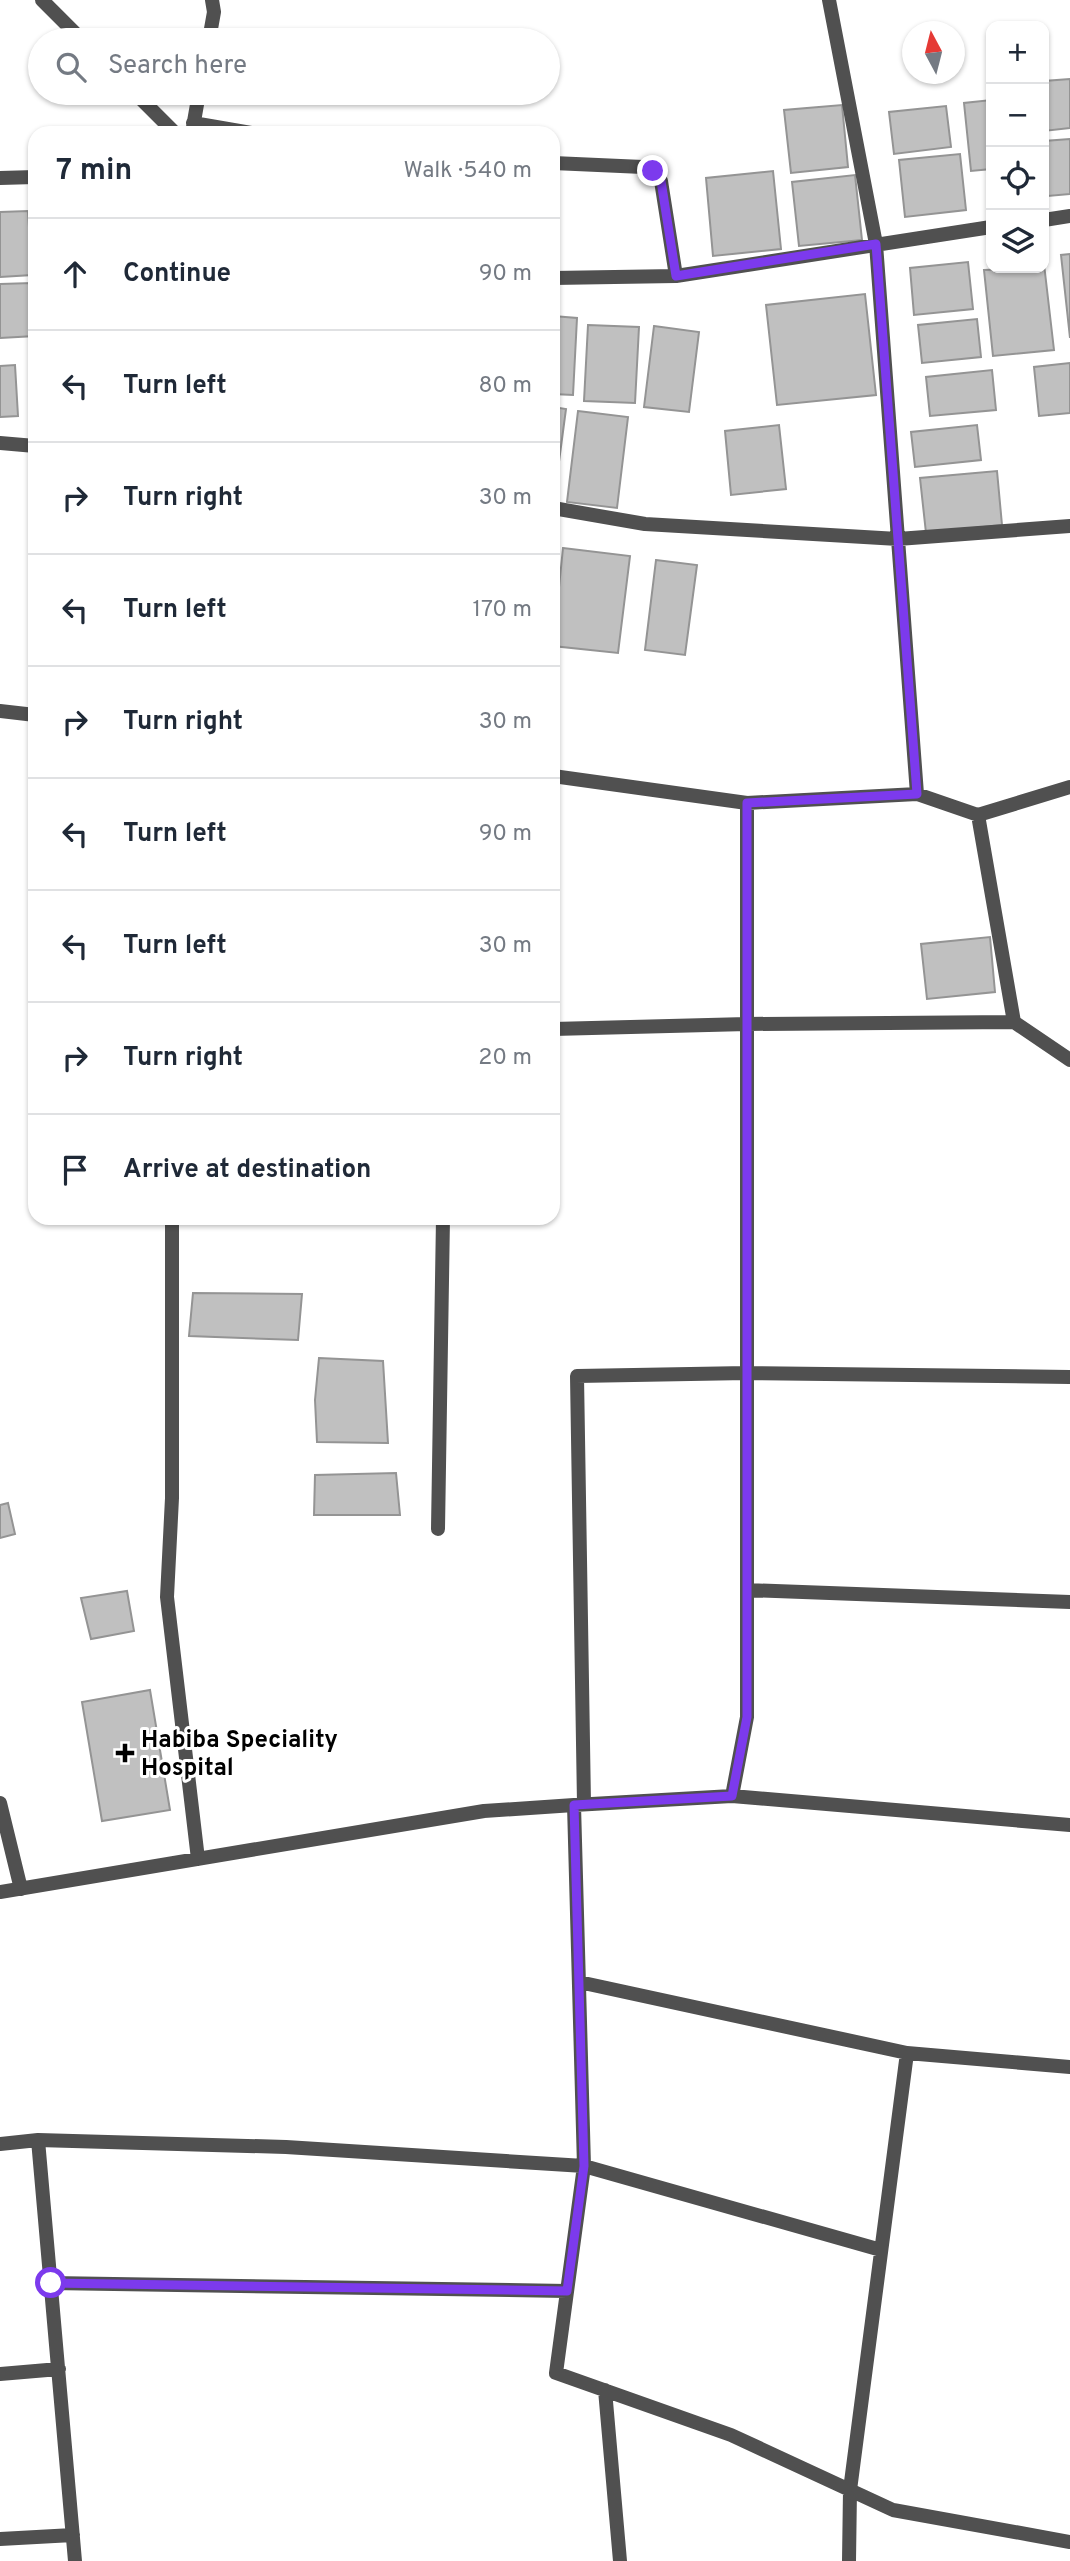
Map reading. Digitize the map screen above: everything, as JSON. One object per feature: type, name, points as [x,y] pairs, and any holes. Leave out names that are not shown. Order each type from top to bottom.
[{"type":"street","points":[[42,0],[70,28]]},
{"type":"street","points":[[211,28],[214,12],[212,0]]},
{"type":"street","points":[[829,0],[876,244],[917,794]]},
{"type":"street","points":[[147,105],[168,126]]},
{"type":"street","points":[[192,126],[197,105]]},
{"type":"street","points":[[560,163],[643,167],[653,171],[661,181],[676,276]]},
{"type":"street","points":[[0,178],[28,177]]},
{"type":"street","points":[[1049,219],[1070,216]]},
{"type":"street","points":[[560,278],[676,276],[986,229]]},
{"type":"street","points":[[0,443],[28,445]]},
{"type":"street","points":[[560,509],[645,524],[898,539],[1070,526]]},
{"type":"street","points":[[0,711],[28,714]]},
{"type":"street","points":[[560,777],[747,803],[917,794],[978,815],[1070,787]]},
{"type":"street","points":[[732,1796],[747,1717],[747,803]]},
{"type":"street","points":[[978,815],[1014,1022]]},
{"type":"street","points":[[560,1029],[1014,1022],[1070,1060]]},
{"type":"street","points":[[172,1225],[172,1498],[167,1597],[198,1859]]},
{"type":"street","points":[[438,1529],[443,1225]]},
{"type":"street","points":[[1070,1377],[747,1374],[578,1376],[579,1982],[584,2166],[556,2372],[731,2435],[892,2510],[1070,2542]]},
{"type":"street","points":[[747,1590],[1070,1602]]},
{"type":"street","points":[[0,1892],[484,1811],[579,1805],[732,1796],[1070,1825]]},
{"type":"street","points":[[0,1803],[21,1889]]},
{"type":"street","points":[[579,1982],[907,2053],[1070,2067]]},
{"type":"street","points":[[849,2561],[850,2490],[907,2053]]},
{"type":"street","points":[[0,2144],[38,2140],[286,2147],[584,2166],[881,2250]]},
{"type":"street","points":[[38,2140],[75,2561]]},
{"type":"street","points":[[51,2283],[567,2291]]},
{"type":"street","points":[[0,2374],[59,2369]]},
{"type":"street","points":[[604,2390],[620,2561]]},
{"type":"street","points":[[0,2539],[73,2535]]},
{"type":"building","points":[[1070,79],[1070,128],[1049,130],[1049,81]]},
{"type":"building","points":[[986,101],[986,170],[971,171],[964,103]]},
{"type":"building","points":[[842,105],[848,167],[791,173],[784,110]]},
{"type":"building","points":[[946,106],[951,147],[894,154],[889,112]]},
{"type":"building","points":[[1070,139],[1070,194],[1049,196],[1049,141]]},
{"type":"building","points":[[960,154],[966,210],[905,217],[899,160]]},
{"type":"building","points":[[773,171],[781,249],[713,256],[706,178]]},
{"type":"building","points":[[855,175],[862,240],[799,246],[792,182]]},
{"type":"building","points":[[28,211],[28,275],[0,277],[0,212]]},
{"type":"building","points":[[1070,254],[1070,338],[1061,255]]},
{"type":"building","points":[[968,262],[973,309],[914,315],[910,268]]},
{"type":"building","points":[[984,270],[986,273],[1045,273],[1054,350],[993,356]]},
{"type":"building","points":[[28,283],[28,336],[0,338],[0,284]]},
{"type":"building","points":[[865,294],[876,395],[777,405],[766,305]]},
{"type":"building","points":[[560,317],[577,318],[573,395],[560,394]]},
{"type":"building","points":[[977,319],[981,357],[922,363],[918,325]]},
{"type":"building","points":[[588,325],[639,327],[635,403],[584,401]]},
{"type":"building","points":[[654,326],[699,332],[689,412],[644,407]]},
{"type":"building","points":[[1070,363],[1070,413],[1039,416],[1034,367]]},
{"type":"building","points":[[15,365],[18,416],[0,417],[0,366]]},
{"type":"building","points":[[992,370],[996,410],[930,416],[926,377]]},
{"type":"building","points":[[560,408],[566,409],[560,454]]},
{"type":"building","points":[[578,411],[628,417],[617,508],[567,502]]},
{"type":"building","points":[[779,425],[786,489],[731,495],[725,431]]},
{"type":"building","points":[[977,425],[981,460],[915,467],[911,432]]},
{"type":"building","points":[[997,471],[1002,525],[926,533],[920,478]]},
{"type":"building","points":[[563,548],[630,556],[618,653],[560,647],[560,577]]},
{"type":"building","points":[[656,560],[697,565],[685,655],[645,650]]},
{"type":"building","points":[[990,937],[995,992],[927,999],[921,944]]},
{"type":"building","points":[[193,1293],[302,1294],[298,1340],[189,1336]]},
{"type":"building","points":[[319,1358],[383,1361],[388,1443],[317,1442],[315,1400]]},
{"type":"building","points":[[396,1473],[400,1515],[314,1515],[315,1475]]},
{"type":"building","points":[[8,1503],[15,1534],[0,1538],[0,1505]]},
{"type":"building","points":[[127,1591],[134,1631],[91,1639],[81,1598]]},
{"type":"building","points":[[150,1690],[170,1810],[102,1821],[82,1702]]},
{"type":"place","name":"Habiba Speciality Hospital","points":[[125,1753]]},
{"type":"route","points":[[51,2283],[567,2291],[584,2166],[574,1805],[732,1796],[747,1717],[747,803],[917,794],[876,244],[676,276],[661,181],[653,171]]}]
